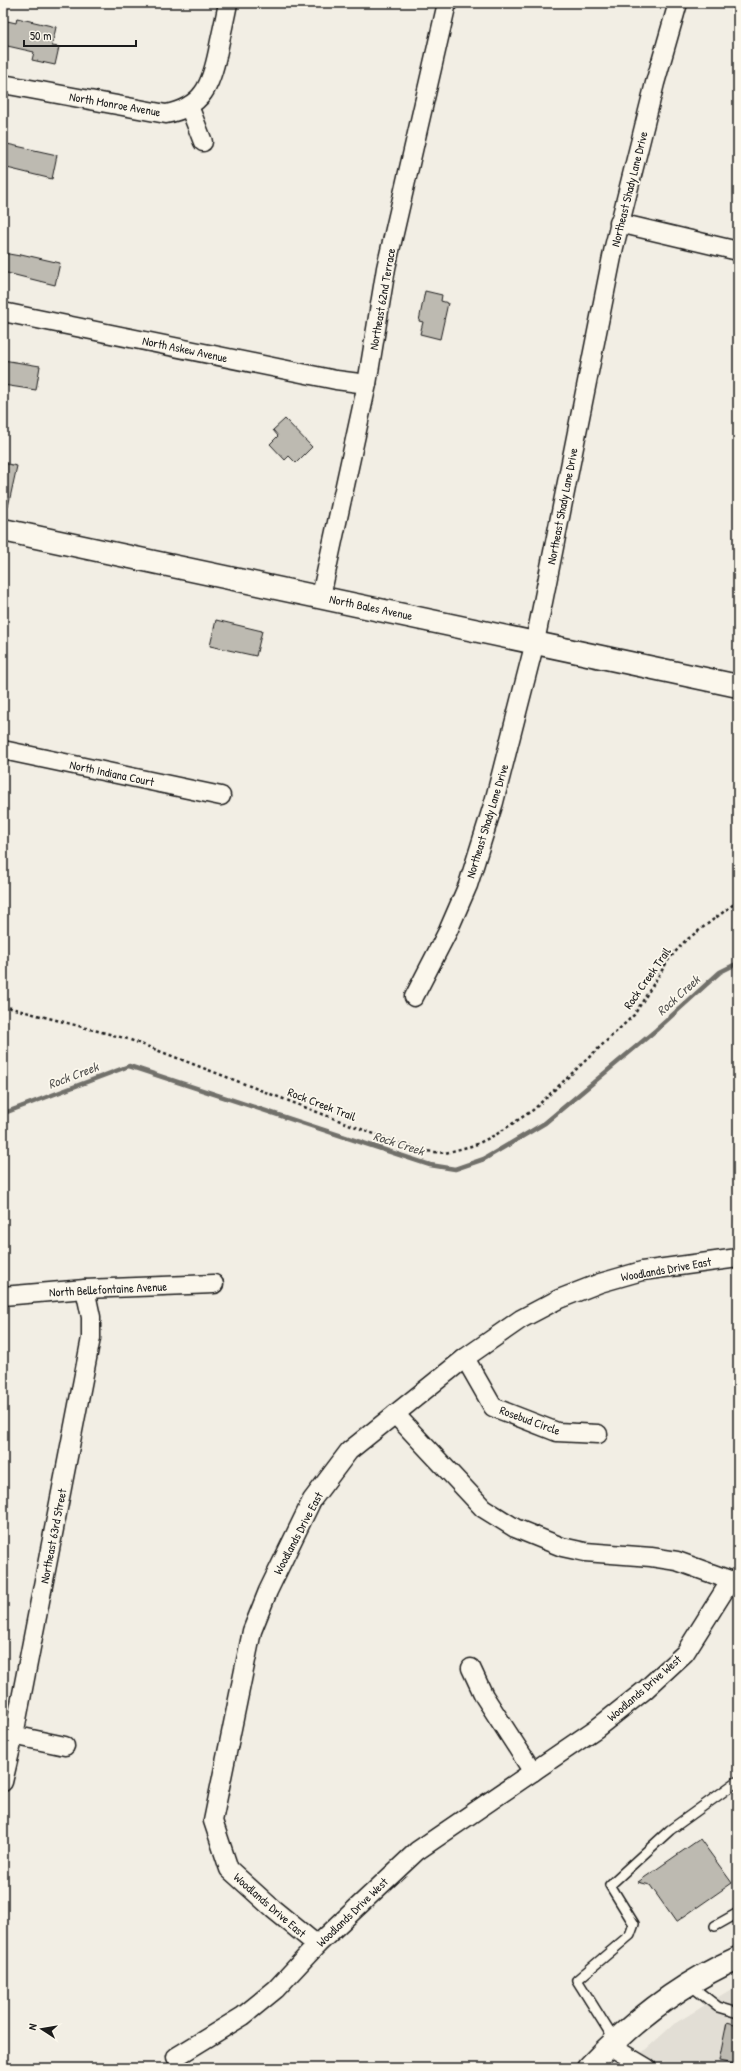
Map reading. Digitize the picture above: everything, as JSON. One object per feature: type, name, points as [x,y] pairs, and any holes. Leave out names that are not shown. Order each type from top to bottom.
[{"type":"street","points":[[203,142],[189,106],[204,93],[210,84],[228,3]]},
{"type":"street","name":"Northeast 62nd Terrace","points":[[320,596],[367,384],[386,268],[447,3]]},
{"type":"street","name":"Northeast Shady Lane Drive","points":[[414,997],[448,930],[468,885],[484,838],[535,642],[619,223],[678,3]]},
{"type":"street","name":"North Monroe Avenue","points":[[3,84],[166,114],[176,112],[189,106]]},
{"type":"street","points":[[619,223],[738,251]]},
{"type":"street","name":"North Askew Avenue","points":[[3,312],[336,380],[367,384]]},
{"type":"street","name":"North Bales Avenue","points":[[3,530],[320,596],[738,686]]},
{"type":"street","name":"North Indiana Court","points":[[3,750],[221,796]]},
{"type":"street","name":"Woodlands Drive East","points":[[317,1945],[272,1909],[229,1869],[213,1821],[252,1631],[268,1591],[312,1500],[349,1452],[465,1358],[521,1319],[559,1299],[600,1283],[642,1271],[738,1258]]},
{"type":"street","name":"North Bellefontaine Avenue","points":[[3,1296],[85,1289],[214,1284]]},
{"type":"street","name":"Northeast 63rd Street","points":[[3,1782],[9,1734],[91,1338],[91,1317],[85,1289]]},
{"type":"street","name":"Rosebud Circle","points":[[465,1358],[493,1407],[558,1432],[598,1434]]},
{"type":"street","points":[[395,1414],[483,1508],[515,1528],[538,1539],[562,1547],[585,1552],[650,1557],[677,1561],[734,1581]]},
{"type":"street","name":"Woodlands Drive West","points":[[176,2057],[243,2016],[276,1989],[317,1945],[416,1851],[596,1728],[645,1690],[685,1653],[734,1581]]},
{"type":"street","points":[[471,1668],[484,1696],[533,1772]]},
{"type":"street","points":[[9,1734],[65,1746]]},
{"type":"street","points":[[588,2068],[612,2044],[643,2018],[690,1985],[738,1958]]},
{"type":"street","points":[[612,2044],[647,2068]]},
{"type":"lane","points":[[612,2044],[577,1980],[630,1935],[634,1924],[610,1885],[670,1830],[738,1781]]},
{"type":"lane","points":[[715,1926],[738,1913]]},
{"type":"lane","points":[[690,1985],[718,2007],[738,2013]]},
{"type":"path","name":"Rock Creek Trail","points":[[3,1006],[128,1039],[395,1142],[425,1152],[445,1152],[475,1145],[497,1134],[533,1110],[634,1015],[669,959],[686,941],[738,902]]},
{"type":"shaded area","points":[[738,1985],[738,2068],[625,2068],[674,2024]]},
{"type":"building","points":[[17,18],[56,27],[52,46],[59,47],[55,65],[32,60],[34,52],[3,45],[3,20],[16,23]]},
{"type":"building","points":[[7,144],[57,155],[52,179],[3,167]]},
{"type":"building","points":[[3,253],[20,256],[21,254],[60,263],[55,285],[3,272]]},
{"type":"building","points":[[425,291],[442,295],[441,301],[448,303],[440,339],[420,334],[423,322],[419,321]]},
{"type":"building","points":[[3,360],[40,366],[36,390],[3,385]]},
{"type":"building","points":[[285,419],[312,447],[296,463],[289,456],[285,460],[270,444],[278,436],[273,430]]},
{"type":"building","points":[[3,463],[17,466],[8,507],[3,507]]},
{"type":"building","points":[[216,620],[262,631],[256,656],[210,646]]},
{"type":"building","points":[[700,1839],[732,1883],[676,1922],[650,1885],[638,1882]]},
{"type":"building","points":[[727,2022],[738,2025],[738,2065],[719,2061]]},
{"type":"waterway","name":"Rock Creek","points":[[3,1111],[7,1112],[129,1066],[430,1165],[455,1169],[484,1159],[545,1123],[656,1030],[720,972],[738,963]]}]
